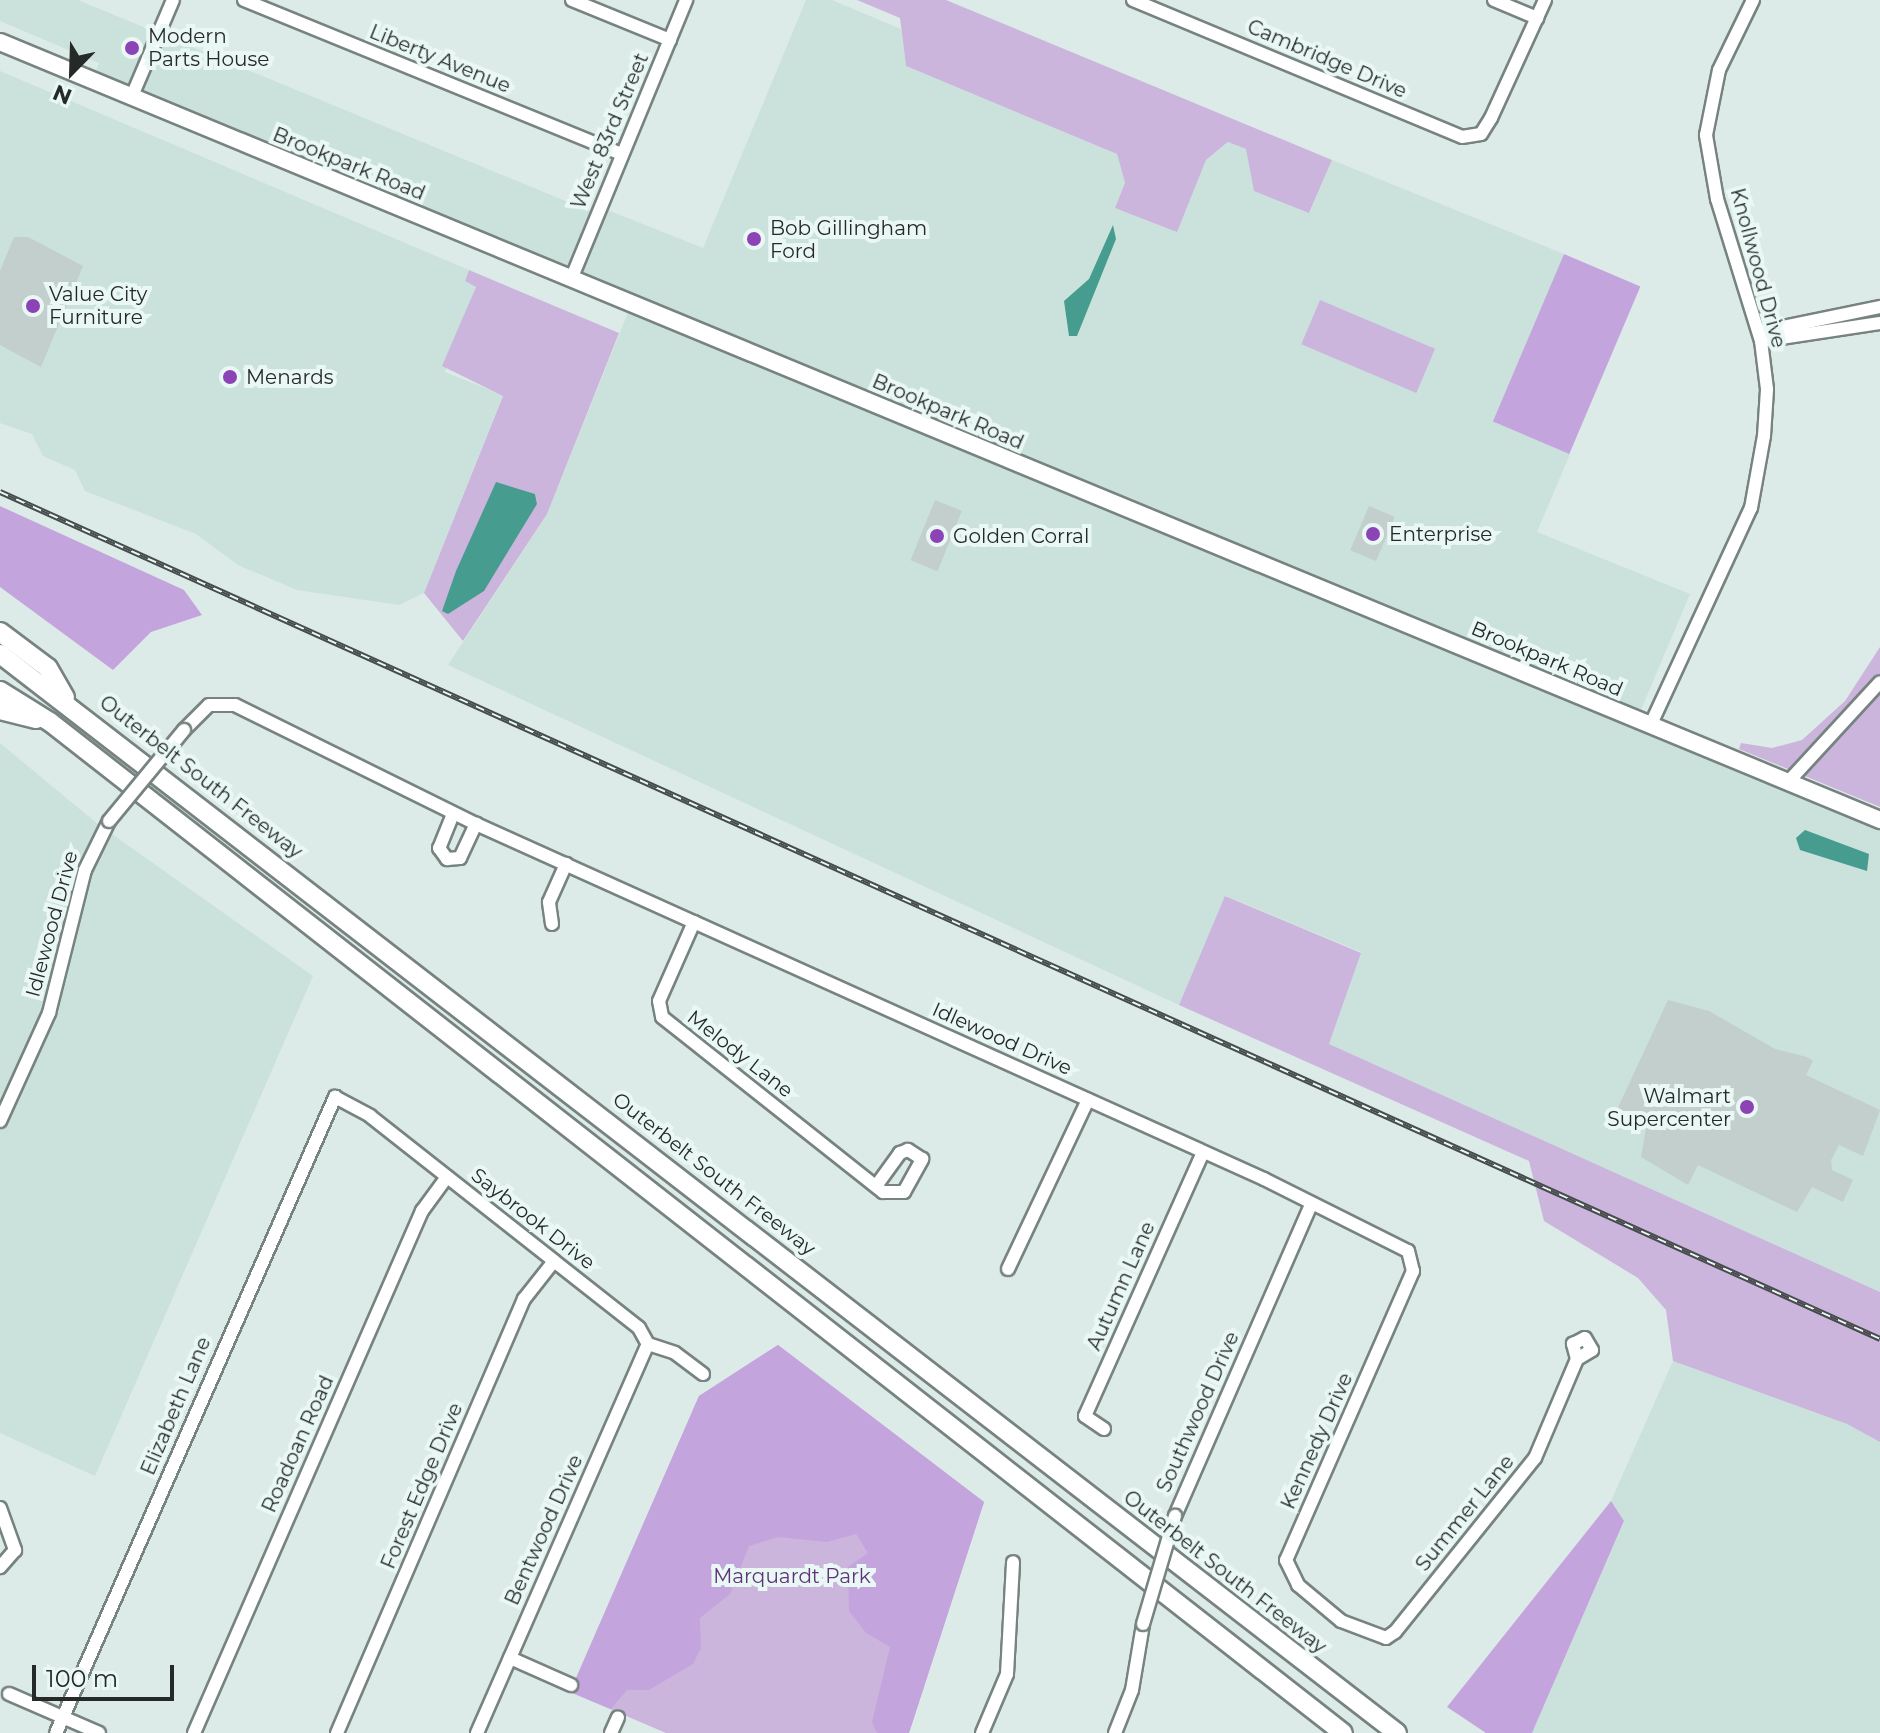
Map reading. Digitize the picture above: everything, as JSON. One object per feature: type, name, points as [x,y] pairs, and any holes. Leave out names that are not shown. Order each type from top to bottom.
[{"type":"highway","points":[[0,632],[48,668],[69,703]]},
{"type":"highway","name":"Outerbelt South Freeway","points":[[0,654],[69,703],[1397,1733]]},
{"type":"highway","points":[[0,691],[50,722],[1343,1733]]},
{"type":"highway","points":[[0,710],[50,722]]},
{"type":"main road","name":"Brookpark Road","points":[[0,42],[1880,820]]},
{"type":"street","points":[[132,96],[173,0]]},
{"type":"street","name":"Liberty Avenue","points":[[244,0],[621,154]]},
{"type":"street","points":[[572,0],[670,40]]},
{"type":"street","name":"West 83rd Street","points":[[572,277],[686,0]]},
{"type":"street","points":[[1494,0],[1537,18],[1545,0]]},
{"type":"street","name":"Knollwood Drive","points":[[1651,724],[1751,508],[1766,415],[1760,336],[1717,199],[1706,135],[1719,70],[1753,0]]},
{"type":"street","name":"Cambridge Drive","points":[[1135,1],[1462,137],[1481,134],[1537,18]]},
{"type":"street","points":[[1876,307],[1878,323],[1821,334],[1760,336],[1817,318],[1876,307]]},
{"type":"street","points":[[1817,318],[1821,334]]},
{"type":"street","points":[[1789,781],[1880,682]]},
{"type":"street","name":"Idlewood Drive","points":[[0,1121],[49,1013],[85,870],[109,821],[204,708],[227,702],[453,814],[1203,1152],[1402,1247],[1414,1260]]},
{"type":"street","points":[[453,814],[439,848],[447,859],[460,858],[476,824]]},
{"type":"street","points":[[552,924],[549,902],[566,864]]},
{"type":"street","name":"Melody Lane","points":[[694,922],[659,1001],[662,1017],[876,1186]]},
{"type":"street","name":"Saybrook Drive","points":[[335,1097],[361,1109],[639,1328],[648,1344],[675,1353],[703,1374]]},
{"type":"street","name":"Elizabeth Lane","points":[[56,1733],[335,1097]]},
{"type":"street","points":[[1008,1269],[1088,1100]]},
{"type":"street","name":"Autumn Lane","points":[[1104,1429],[1085,1416],[1203,1152]]},
{"type":"street","name":"Roadoan Road","points":[[194,1733],[422,1211],[447,1177]]},
{"type":"street","name":"Southwood Drive","points":[[1115,1733],[1132,1690],[1143,1624],[1175,1516],[1311,1205]]},
{"type":"street","name":"Kennedy Drive","points":[[1341,1621],[1298,1585],[1286,1560],[1414,1260]]},
{"type":"street","name":"Forest Edge Drive","points":[[337,1733],[524,1299],[554,1261]]},
{"type":"street","name":"Bentwood Drive","points":[[477,1733],[648,1344]]},
{"type":"street","name":"Summer Lane","points":[[1341,1621],[1386,1638],[1395,1632],[1535,1458],[1577,1359]]},
{"type":"street","points":[[0,1508],[15,1550],[0,1567]]},
{"type":"street","points":[[982,1733],[1007,1674],[1013,1562]]},
{"type":"street","points":[[510,1658],[571,1685]]},
{"type":"street","points":[[9,1694],[99,1733]]},
{"type":"street","points":[[611,1733],[618,1717]]},
{"type":"shaded area","points":[[0,0],[78,0],[597,214],[600,207],[703,248],[806,0],[832,0],[901,29],[906,66],[1117,154],[1125,183],[1176,232],[1206,160],[1229,142],[1246,149],[1310,212],[1332,160],[1564,254],[1494,422],[1570,454],[1537,532],[1690,594],[1641,710],[95,74],[99,63],[0,21]]},
{"type":"shaded area","points":[[0,71],[469,270],[465,281],[476,286],[445,372],[503,395],[424,593],[399,605],[297,590],[238,565],[196,534],[85,491],[75,470],[43,456],[32,434],[0,423]]},
{"type":"shaded area","points":[[1113,225],[1116,239],[1077,336],[1069,336],[1064,301],[1089,279]]},
{"type":"shaded area","points":[[1564,254],[1640,286],[1569,454],[1493,422]]},
{"type":"shaded area","points":[[629,310],[1880,829],[1880,1292],[1329,1044],[1361,952],[1226,896],[1179,1005],[448,665],[547,514]]},
{"type":"shaded area","points":[[496,482],[535,494],[537,504],[484,591],[448,614],[442,611],[456,571]]},
{"type":"shaded area","points":[[0,506],[184,590],[202,615],[151,632],[113,670],[0,587]]},
{"type":"shaded area","points":[[0,743],[99,825],[313,976],[95,1476],[0,1433]]},
{"type":"shaded area","points":[[1805,830],[1869,854],[1867,871],[1800,850],[1796,838]]},
{"type":"shaded area","name":"Marquardt Park","points":[[778,1345],[984,1502],[909,1733],[877,1733],[872,1722],[890,1647],[866,1633],[849,1611],[848,1567],[868,1553],[856,1534],[827,1542],[778,1537],[749,1546],[730,1594],[700,1618],[701,1648],[693,1664],[649,1690],[627,1690],[611,1709],[570,1692],[699,1396]]},
{"type":"shaded area","points":[[1673,1361],[1847,1424],[1880,1442],[1880,1733],[1532,1733],[1624,1522],[1611,1501]]},
{"type":"shaded area","points":[[1611,1501],[1624,1521],[1532,1733],[1486,1733],[1447,1707]]},
{"type":"green space","points":[[857,0],[946,0],[1332,160],[1309,213],[1254,191],[1246,149],[1228,142],[1206,160],[1177,232],[1115,208],[1125,183],[1117,154],[906,66],[900,18]]},
{"type":"green space","points":[[469,270],[619,333],[547,514],[463,641],[424,593],[503,396],[442,366],[476,287],[465,281]],"holes":[[[496,483],[535,494],[537,504],[442,611]]]},
{"type":"green space","points":[[1320,300],[1435,349],[1416,393],[1301,344]]},
{"type":"green space","points":[[1880,647],[1880,807],[1739,749],[1741,743],[1772,748],[1802,740],[1845,701]]},
{"type":"green space","points":[[1225,896],[1361,953],[1329,1044],[1880,1292],[1880,1442],[1847,1424],[1673,1361],[1666,1310],[1638,1278],[1544,1221],[1529,1161],[1179,1005]]},
{"type":"green space","name":"Marquardt Park","points":[[778,1345],[984,1502],[909,1733],[666,1733],[570,1692],[699,1396]]},
{"type":"building","name":"Value City Furniture","points":[[14,237],[28,237],[83,266],[41,367],[0,345],[0,271]]},
{"type":"building","name":"Golden Corral","points":[[935,500],[962,511],[938,571],[911,560]]},
{"type":"building","name":"Enterprise","points":[[1369,506],[1395,517],[1376,561],[1350,550]]},
{"type":"building","name":"Walmart Supercenter","points":[[1668,1000],[1709,1011],[1775,1049],[1807,1057],[1813,1061],[1806,1075],[1880,1110],[1863,1156],[1839,1145],[1831,1160],[1832,1170],[1853,1180],[1843,1202],[1812,1187],[1797,1212],[1698,1165],[1688,1185],[1641,1157],[1646,1128],[1615,1114]]},
{"type":"railway","points":[[0,492],[1880,1339]]},
{"type":"place","name":"Modern Parts House","points":[[132,48]]},
{"type":"place","name":"Bob Gillingham Ford","points":[[754,239]]},
{"type":"place","name":"Value City Furniture","points":[[33,306]]},
{"type":"place","name":"Menards","points":[[230,377]]},
{"type":"place","name":"Enterprise","points":[[1373,534]]},
{"type":"place","name":"Golden Corral","points":[[937,536]]},
{"type":"place","name":"Walmart Supercenter","points":[[1747,1107]]}]
